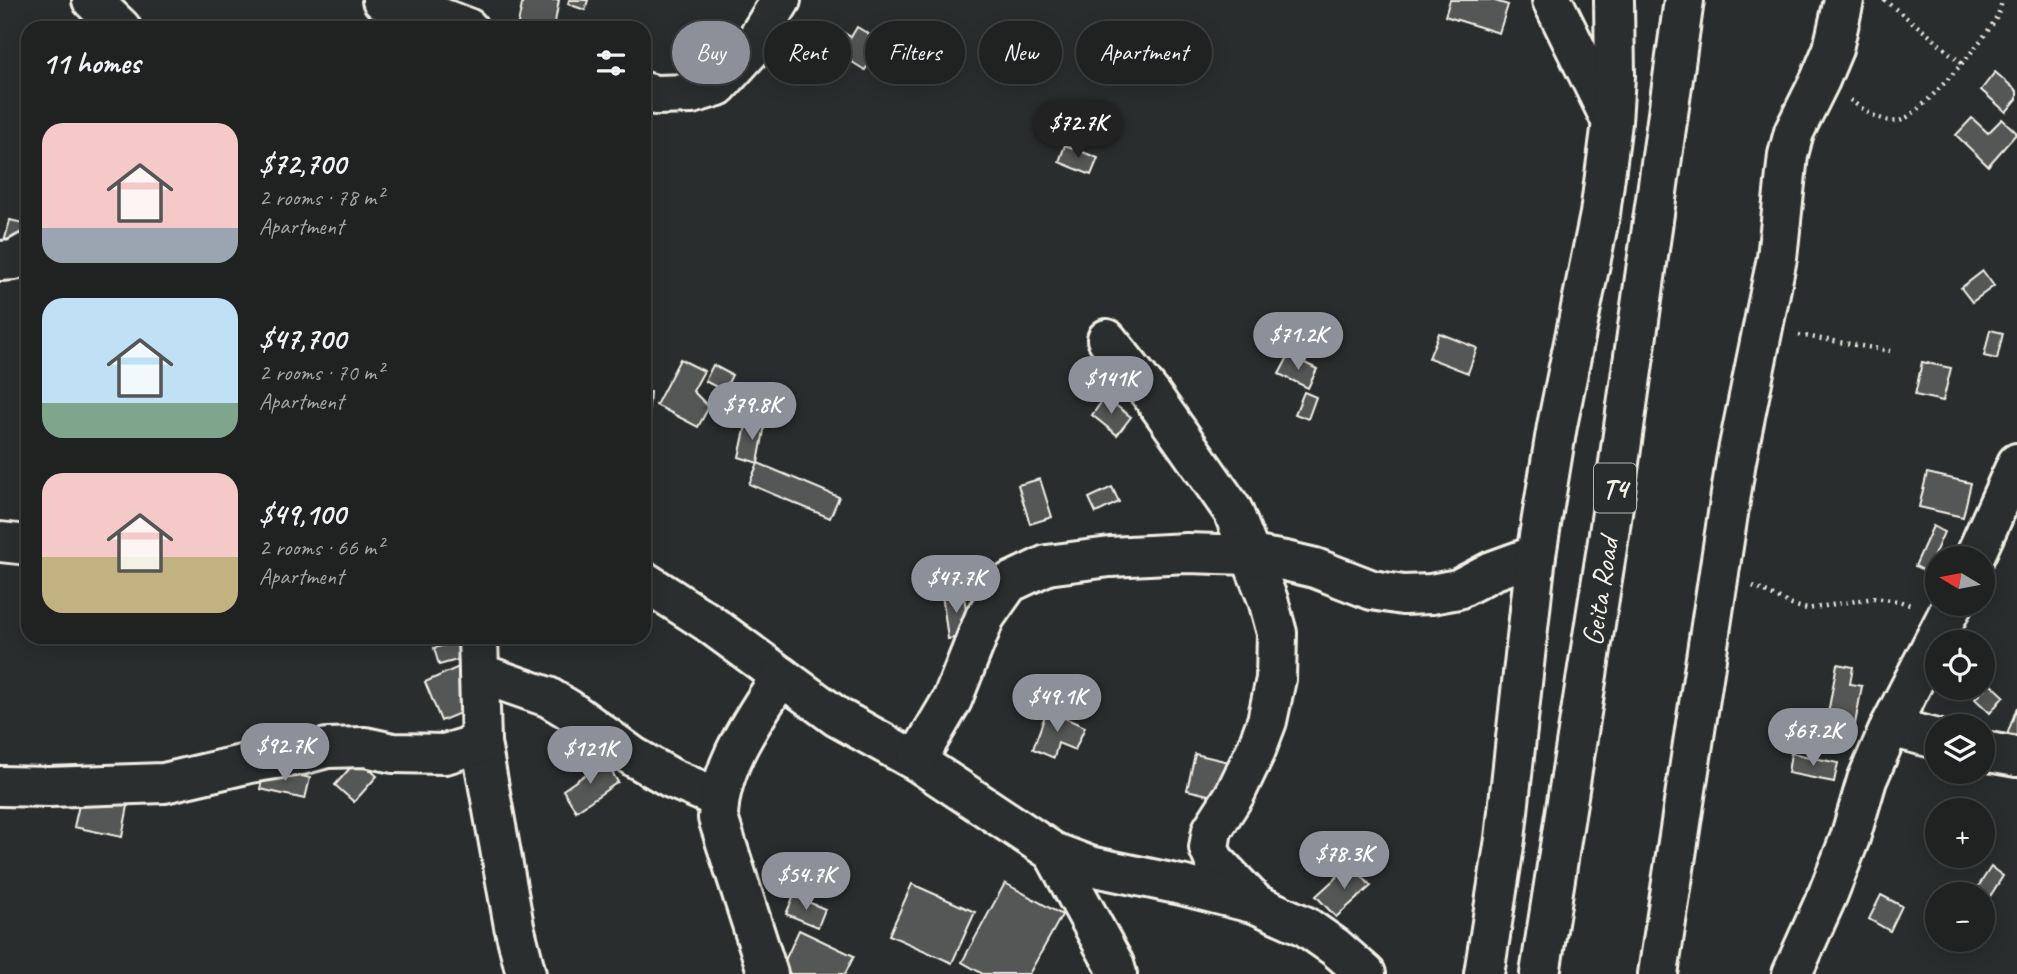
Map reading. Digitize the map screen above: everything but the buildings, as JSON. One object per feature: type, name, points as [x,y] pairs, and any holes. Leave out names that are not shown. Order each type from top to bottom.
[{"type":"main road","points":[[92,0],[114,21]]},
{"type":"main road","points":[[382,0],[402,3],[450,21]]},
{"type":"main road","points":[[651,94],[692,94],[718,86],[749,52],[780,0]]},
{"type":"main road","points":[[1552,0],[1612,122]]},
{"type":"main road","points":[[1484,974],[1505,839],[1536,555],[1557,426],[1600,214],[1612,122],[1615,76],[1614,0]]},
{"type":"main road","name":"Geita Road","points":[[1540,974],[1608,541],[1684,0]]},
{"type":"main road","points":[[1658,974],[1738,449],[1777,257],[1788,155],[1794,132],[1833,49],[1843,0]]},
{"type":"main road","points":[[0,261],[14,260],[21,256]]},
{"type":"main road","points":[[1107,339],[1151,394],[1233,511],[1268,600],[1277,633],[1276,679],[1267,721],[1235,794],[1212,830],[1209,848],[1214,860],[1256,904]]},
{"type":"main road","points":[[1979,546],[2017,463]]},
{"type":"main road","points":[[0,542],[21,544]]},
{"type":"main road","points":[[916,761],[952,700],[985,617],[1009,583],[1047,565],[1110,556],[1186,553],[1250,555],[1315,568],[1372,590],[1403,595],[1458,589],[1492,571],[1536,555]]},
{"type":"main road","points":[[651,586],[706,621],[837,717],[916,761],[1054,852],[1090,866],[1256,904],[1305,926],[1366,974]]},
{"type":"main road","points":[[1792,974],[1828,894],[1850,838],[1867,780],[1890,727],[1947,616]]},
{"type":"main road","points":[[478,655],[568,709],[634,757],[671,778],[719,798]]},
{"type":"main road","points":[[478,655],[481,743],[514,926],[526,974]]},
{"type":"main road","points":[[768,974],[719,818],[719,798],[733,757],[781,676]]},
{"type":"main road","points":[[1890,727],[1925,736]]},
{"type":"main road","points":[[0,786],[164,783],[327,748],[365,747],[393,753],[445,754],[481,743]]},
{"type":"main road","points":[[1995,753],[2017,757]]},
{"type":"main road","points":[[1054,852],[1117,974]]},
{"type":"main road","points":[[1320,937],[1330,974]]},
{"type":"path","points":[[1884,0],[1962,64]]},
{"type":"path","points":[[1820,80],[1884,120],[1900,121],[1919,107],[1962,64],[1995,20],[2002,0]]},
{"type":"path","points":[[1763,330],[1890,351]]},
{"type":"path","points":[[1718,579],[1750,584],[1792,605],[1807,609],[1874,598],[1925,606]]}]
